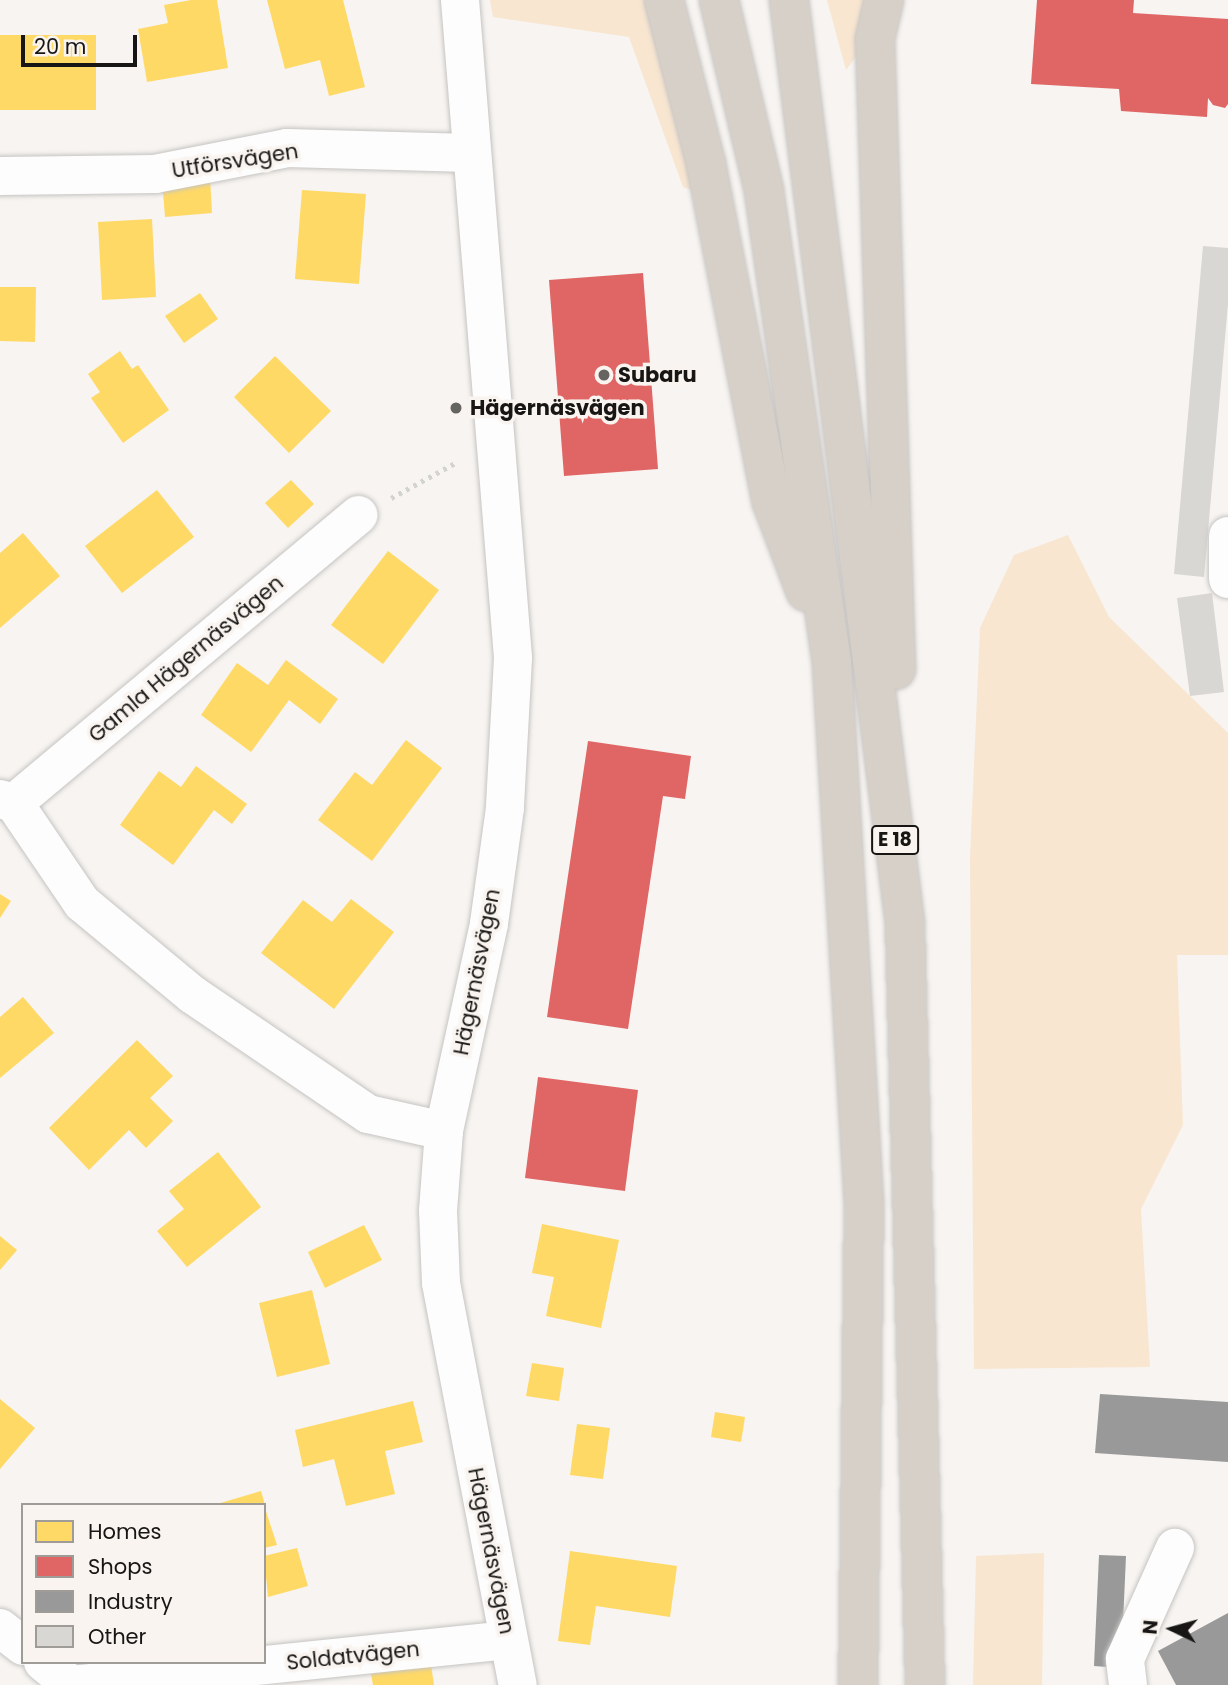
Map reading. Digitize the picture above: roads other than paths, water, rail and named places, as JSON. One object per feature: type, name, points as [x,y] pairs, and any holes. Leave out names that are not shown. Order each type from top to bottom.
[{"type":"highway","points":[[664,0],[706,164],[772,502],[832,663]]},
{"type":"highway","name":"E 18","points":[[719,0],[764,191],[832,663],[864,1203],[858,1685]]},
{"type":"highway","name":"E 18","points":[[789,0],[905,924],[925,1685]]},
{"type":"highway","points":[[884,0],[875,39],[905,924]]},
{"type":"street","name":"Hägernäsvägen","points":[[460,0],[470,153],[513,658],[505,807],[489,924],[444,1131],[438,1211],[441,1283],[518,1685]]},
{"type":"street","name":"Utförsvägen","points":[[0,176],[155,174],[287,148],[470,153]]},
{"type":"street","name":"Gamla Hägernäsvägen","points":[[359,515],[7,801],[82,903],[193,995],[368,1114],[444,1131]]},
{"type":"street","points":[[1228,536],[1228,579]]},
{"type":"street","points":[[1128,1685],[1125,1659],[1175,1548]]},
{"type":"street","points":[[0,1628],[21,1644]]},
{"type":"street","name":"Soldatvägen","points":[[72,1685],[508,1640]]},
{"type":"street","points":[[46,1664],[72,1685]]},
{"type":"place","name":"Subaru","points":[[604,375]]},
{"type":"place","name":"Hägernäsvägen","points":[[456,408]]}]
